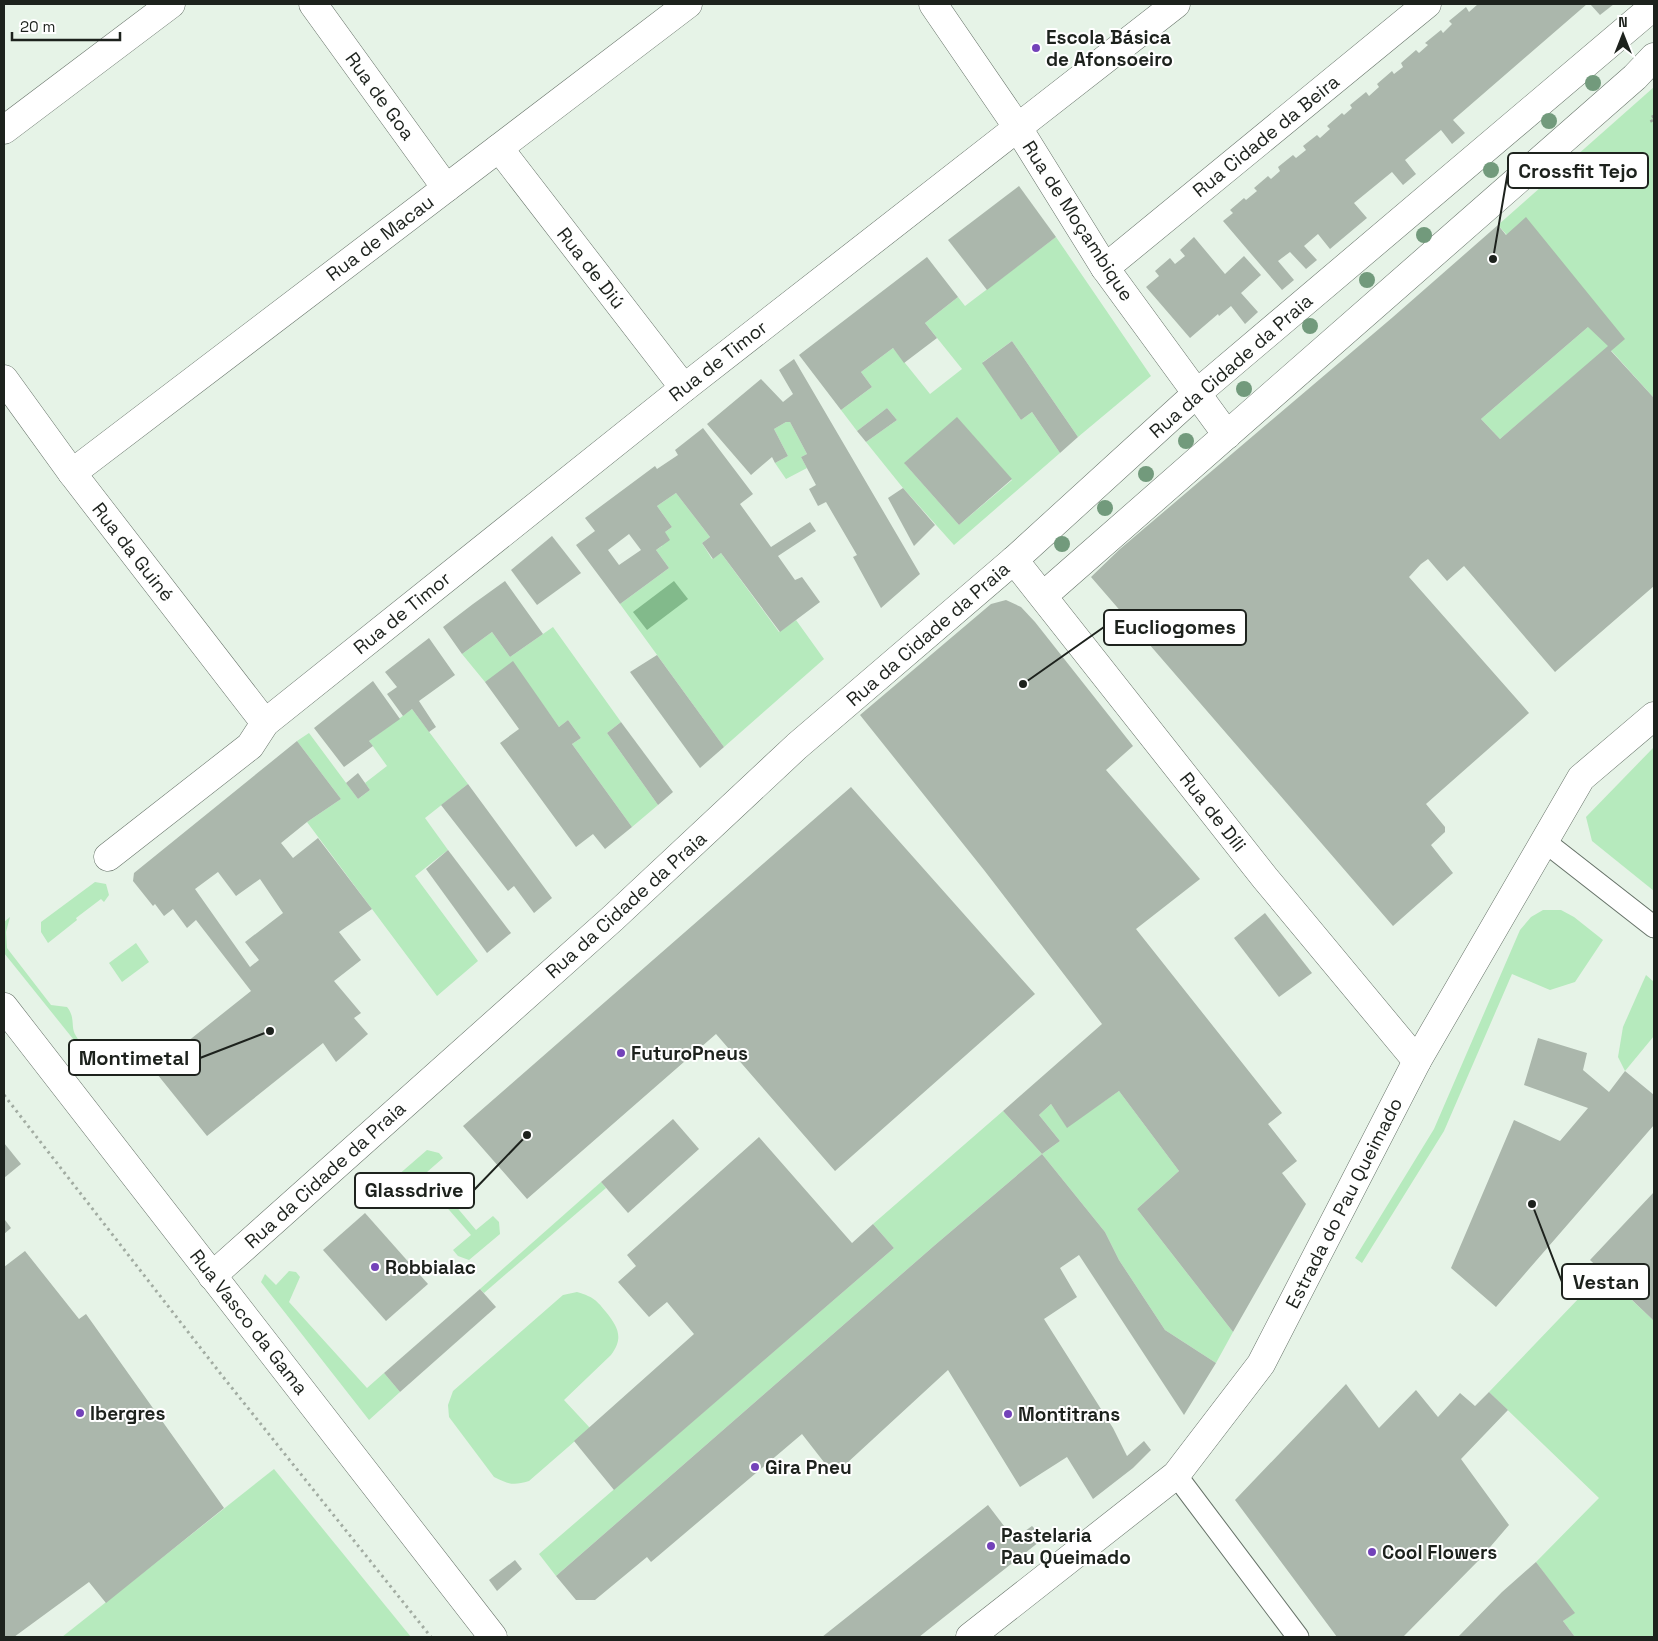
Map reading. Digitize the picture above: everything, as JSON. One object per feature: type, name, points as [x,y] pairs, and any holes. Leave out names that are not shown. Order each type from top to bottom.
[{"type":"street","points":[[4,130],[171,4]]},
{"type":"street","name":"Rua de Goa","points":[[313,4],[446,188]]},
{"type":"street","name":"Rua de Macau","points":[[72,473],[688,4]]},
{"type":"street","name":"Rua de Moçambique","points":[[933,4],[1018,128],[1104,268],[1227,435]]},
{"type":"street","name":"Rua de Timor","points":[[108,857],[250,746],[265,723],[684,388],[1176,4]]},
{"type":"street","name":"Rua Cidade da Beira","points":[[1104,268],[1427,4]]},
{"type":"street","name":"Rua da Cidade da Praia","points":[[212,1276],[613,918],[797,746],[1014,560],[1196,394],[1654,6]]},
{"type":"street","points":[[1043,596],[1635,77],[1654,57]]},
{"type":"street","name":"Rua de Diú","points":[[499,148],[684,388]]},
{"type":"street","name":"Rua da Guiné","points":[[4,379],[72,473],[265,723]]},
{"type":"street","name":"Rua de Díli","points":[[1014,560],[1259,870],[1417,1061]]},
{"type":"street","name":"Estrada do Pau Queimado","points":[[970,1637],[1176,1475],[1261,1364],[1417,1061],[1581,778],[1654,716]]},
{"type":"street","name":"Rua Vasco da Gama","points":[[4,1008],[493,1637]]},
{"type":"lane","points":[[1544,841],[1654,927]]},
{"type":"lane","points":[[1176,1475],[1298,1637]]},
{"type":"path","points":[[1654,116],[1650,118],[1654,125]]},
{"type":"path","points":[[4,1096],[208,1358],[431,1637]]},
{"type":"shaded area","points":[[1654,87],[1654,398],[1608,347],[1500,439],[1481,419],[1588,327],[1498,225]]},
{"type":"shaded area","points":[[1056,237],[1151,376],[1078,437],[1012,341],[983,362],[1021,420],[1032,412],[1060,453],[954,545],[903,488],[866,442],[897,420],[887,408],[857,431],[841,410],[872,387],[861,372],[893,348],[930,394],[962,369],[925,323],[958,297],[965,306]],"holes":[[[957,418],[1012,480],[959,525],[905,464]]]},
{"type":"shaded area","points":[[786,422],[790,422],[807,454],[801,457],[807,468],[786,479],[775,463],[788,456],[774,429]]},
{"type":"shaded area","points":[[676,493],[710,537],[702,543],[712,559],[721,553],[779,632],[796,620],[824,659],[724,747],[620,604],[669,568],[656,550],[662,546],[665,532],[672,527],[657,506]]},
{"type":"shaded area","points":[[674,581],[688,599],[647,630],[633,612]]},
{"type":"shaded area","points":[[553,627],[621,722],[607,733],[658,805],[632,827],[572,744],[581,738],[568,720],[559,727],[521,674],[485,682],[462,654],[492,632],[510,657]]},
{"type":"shaded area","points":[[412,709],[468,784],[425,818],[448,850],[415,876],[478,961],[437,996],[307,822],[341,799],[297,741],[309,733],[358,799],[370,790],[365,783],[387,766],[369,741]]},
{"type":"shaded area","points":[[1654,747],[1654,891],[1592,841],[1586,817]]},
{"type":"shaded area","points":[[95,882],[106,884],[109,895],[104,902],[101,899],[48,943],[41,932],[41,922]]},
{"type":"shaded area","points":[[1543,910],[1561,910],[1574,917],[1603,940],[1575,982],[1550,990],[1512,974],[1444,1131],[1362,1263],[1355,1258],[1434,1129],[1520,930],[1531,917]]},
{"type":"shaded area","points":[[10,917],[6,932],[7,948],[51,1005],[67,1007],[70,1011],[74,1033],[80,1042],[88,1050],[112,1065],[106,1070],[102,1067],[98,1070],[4,953],[4,922]]},
{"type":"shaded area","points":[[136,943],[149,962],[122,982],[109,963]]},
{"type":"shaded area","points":[[1646,975],[1654,982],[1654,1036],[1625,1071],[1618,1057],[1623,1027]]},
{"type":"shaded area","points":[[1119,1091],[1179,1171],[1137,1209],[1233,1332],[1216,1363],[1165,1330],[1119,1260],[1105,1232],[1042,1154],[1060,1141],[1039,1115],[1051,1104],[1067,1127]]},
{"type":"shaded area","points":[[1003,1111],[1042,1154],[556,1576],[539,1554],[894,1248],[873,1224]]},
{"type":"shaded area","points":[[427,1150],[439,1153],[443,1158],[427,1172],[476,1230],[493,1216],[499,1222],[500,1234],[469,1260],[458,1256],[453,1250],[471,1235],[422,1179],[404,1194],[399,1188],[397,1176]]},
{"type":"shaded area","points":[[601,1182],[606,1188],[484,1293],[480,1289]]},
{"type":"shaded area","points":[[289,1271],[296,1272],[300,1277],[289,1302],[367,1388],[384,1373],[400,1392],[369,1420],[261,1282],[265,1274],[276,1285]]},
{"type":"shaded area","points":[[1603,1273],[1652,1319],[1654,1318],[1654,1637],[1575,1637],[1563,1621],[1574,1613],[1536,1562],[1599,1498],[1489,1392]]},
{"type":"shaded area","points":[[577,1292],[591,1297],[598,1303],[614,1323],[618,1333],[617,1343],[611,1355],[564,1400],[590,1428],[529,1481],[511,1484],[494,1477],[449,1417],[448,1405],[453,1391],[563,1295]]},
{"type":"shaded area","points":[[274,1469],[411,1637],[62,1637]]},
{"type":"building","points":[[1478,4],[1587,4],[1453,120],[1465,133],[1452,144],[1441,130],[1405,160],[1416,174],[1403,185],[1392,172],[1354,203],[1367,218],[1330,249],[1318,234],[1304,246],[1317,260],[1306,269],[1290,252],[1278,261],[1294,280],[1282,290],[1223,221],[1233,213],[1230,210],[1244,198],[1246,200],[1257,191],[1254,188],[1268,176],[1271,179],[1280,171],[1278,167],[1293,155],[1296,158],[1306,150],[1303,146],[1317,135],[1320,138],[1330,129],[1327,126],[1342,113],[1344,115],[1352,108],[1350,105],[1366,92],[1369,96],[1379,87],[1377,84],[1392,71],[1394,74],[1403,67],[1401,63],[1416,50],[1419,53],[1428,45],[1425,43],[1441,30],[1443,33],[1452,24],[1449,21],[1466,7],[1469,12]]},
{"type":"building","points":[[1590,4],[1614,4],[1600,15]]},
{"type":"building","points":[[1019,186],[1056,237],[987,290],[948,240]]},
{"type":"building","points":[[1526,217],[1625,339],[1611,351],[1654,398],[1654,586],[1555,672],[1464,566],[1447,581],[1428,559],[1409,577],[1529,713],[1426,804],[1445,827],[1445,832],[1431,845],[1453,873],[1393,926],[1091,577],[1120,549],[1393,317],[1498,225],[1506,235]],"holes":[[[1588,327],[1608,346],[1500,439],[1481,419]]]},
{"type":"building","points":[[1194,237],[1225,274],[1244,256],[1261,275],[1241,293],[1258,312],[1245,324],[1231,306],[1219,316],[1218,314],[1190,338],[1146,287],[1159,276],[1155,271],[1170,258],[1175,264],[1185,256],[1180,250]]},
{"type":"building","points":[[927,257],[958,297],[925,323],[937,338],[904,363],[893,348],[861,372],[872,387],[841,410],[799,355]]},
{"type":"building","points":[[1012,341],[1078,437],[1060,453],[1032,412],[1021,420],[982,363]]},
{"type":"building","points":[[794,359],[920,574],[881,608],[853,557],[857,555],[826,502],[818,506],[809,489],[816,485],[801,457],[807,454],[790,422],[786,422],[774,429],[788,456],[775,463],[772,457],[751,475],[707,424],[761,379],[783,402],[793,394],[779,370]]},
{"type":"building","points":[[887,408],[897,420],[866,442],[857,431]]},
{"type":"building","points":[[957,417],[1012,479],[959,525],[904,463]]},
{"type":"building","points":[[703,428],[753,494],[740,504],[771,547],[810,522],[816,531],[778,556],[795,580],[802,577],[820,602],[780,632],[721,553],[713,559],[702,543],[710,537],[676,493],[657,506],[672,527],[665,532],[670,540],[656,550],[669,568],[620,604],[576,545],[595,531],[585,518],[655,466],[657,469],[678,455],[675,450]],"holes":[[[629,534],[641,550],[619,565],[608,550]]]},
{"type":"building","points":[[903,488],[935,525],[914,546],[888,498]]},
{"type":"building","points":[[552,536],[581,573],[537,605],[511,570]]},
{"type":"building","points":[[505,581],[543,634],[510,657],[492,632],[462,654],[443,627]]},
{"type":"building","points":[[1006,600],[1021,607],[1035,622],[1133,746],[1106,770],[1200,879],[1136,929],[1282,1113],[1268,1124],[1297,1161],[1282,1173],[1306,1204],[1233,1332],[1137,1209],[1179,1171],[1119,1091],[1067,1128],[1051,1104],[1039,1115],[1060,1141],[1042,1154],[1003,1111],[1102,1024],[984,870],[860,715],[991,604]]},
{"type":"building","points":[[429,638],[455,675],[419,701],[436,727],[429,732],[412,709],[403,716],[387,694],[397,687],[385,672]]},
{"type":"building","points":[[657,655],[724,747],[700,768],[630,672]]},
{"type":"building","points":[[513,661],[559,727],[568,720],[581,738],[572,744],[632,827],[605,849],[593,834],[576,847],[500,743],[519,729],[485,682]]},
{"type":"building","points":[[373,681],[400,719],[369,741],[373,746],[344,767],[314,728]]},
{"type":"building","points":[[621,722],[673,792],[658,805],[607,733]]},
{"type":"building","points":[[297,741],[341,799],[307,822],[281,843],[293,858],[318,838],[372,909],[339,932],[361,960],[334,981],[361,1013],[354,1018],[368,1034],[336,1062],[323,1043],[207,1136],[153,1069],[251,991],[196,920],[187,928],[173,909],[164,916],[155,904],[153,906],[133,881],[134,873]],"holes":[[[218,872],[236,896],[260,879],[283,913],[245,942],[259,960],[250,967],[195,889]]]},
{"type":"building","points":[[358,773],[370,790],[358,799],[346,783]]},
{"type":"building","points":[[468,784],[552,898],[534,913],[514,886],[508,891],[441,805]]},
{"type":"building","points":[[851,787],[1035,994],[835,1171],[716,1034],[527,1199],[463,1126]]},
{"type":"building","points":[[448,850],[511,933],[487,953],[426,869]]},
{"type":"building","points":[[1265,913],[1312,973],[1279,997],[1234,938]]},
{"type":"building","points":[[1538,1038],[1587,1053],[1583,1070],[1609,1092],[1625,1071],[1654,1095],[1654,1125],[1496,1307],[1451,1268],[1514,1120],[1560,1141],[1588,1108],[1524,1085]]},
{"type":"building","points":[[673,1119],[699,1149],[628,1213],[601,1182]]},
{"type":"building","points":[[759,1137],[852,1243],[873,1224],[894,1248],[614,1490],[574,1441],[694,1334],[667,1302],[649,1317],[618,1282],[636,1266],[627,1255]]},
{"type":"building","points":[[4,1143],[21,1164],[4,1178]]},
{"type":"building","points":[[1042,1154],[1105,1232],[1119,1260],[1165,1330],[1216,1363],[1184,1415],[1079,1255],[1060,1268],[1077,1297],[1044,1319],[1113,1428],[1127,1456],[1144,1441],[1151,1450],[1133,1468],[1093,1499],[1067,1457],[1020,1487],[948,1370],[834,1475],[802,1434],[651,1562],[647,1557],[595,1600],[576,1600],[556,1576]]},
{"type":"building","points":[[1654,1192],[1654,1318],[1653,1320],[1590,1260]]},
{"type":"building","name":"Robbialac","points":[[365,1213],[428,1284],[386,1321],[323,1250]]},
{"type":"building","points":[[4,1221],[11,1228],[4,1234]]},
{"type":"building","name":"Ibergres","points":[[25,1251],[79,1319],[86,1314],[224,1508],[106,1603],[89,1582],[14,1637],[4,1637],[4,1267]]},
{"type":"building","points":[[480,1289],[496,1307],[400,1392],[384,1373]]},
{"type":"building","points":[[1346,1384],[1379,1428],[1416,1390],[1438,1417],[1460,1393],[1475,1406],[1489,1392],[1508,1410],[1461,1459],[1509,1525],[1479,1560],[1403,1637],[1337,1637],[1235,1500]]},
{"type":"building","points":[[988,1505],[1014,1539],[1032,1526],[1044,1538],[919,1637],[822,1637]]},
{"type":"building","points":[[515,1560],[522,1569],[497,1591],[489,1580]]},
{"type":"building","points":[[1536,1562],[1575,1613],[1563,1621],[1575,1637],[1458,1637],[1502,1592]]},
{"type":"place","name":"Escola Básica de Afonsoeiro","points":[[1036,48]]},
{"type":"place","name":"Crossfit Tejo","points":[[1493,259]]},
{"type":"place","name":"Eucliogomes","points":[[1023,684]]},
{"type":"place","name":"Montimetal","points":[[270,1031]]},
{"type":"place","name":"FuturoPneus","points":[[621,1053]]},
{"type":"place","name":"Glassdrive","points":[[527,1135]]},
{"type":"place","name":"Vestan","points":[[1532,1204]]},
{"type":"place","name":"Robbialac","points":[[375,1267]]},
{"type":"place","name":"Ibergres","points":[[80,1413]]},
{"type":"place","name":"Montitrans","points":[[1008,1414]]},
{"type":"place","name":"Gira Pneu","points":[[755,1467]]},
{"type":"place","name":"Pastelaria Pau Queimado","points":[[991,1546]]},
{"type":"place","name":"Cool Flowers","points":[[1372,1552]]}]
